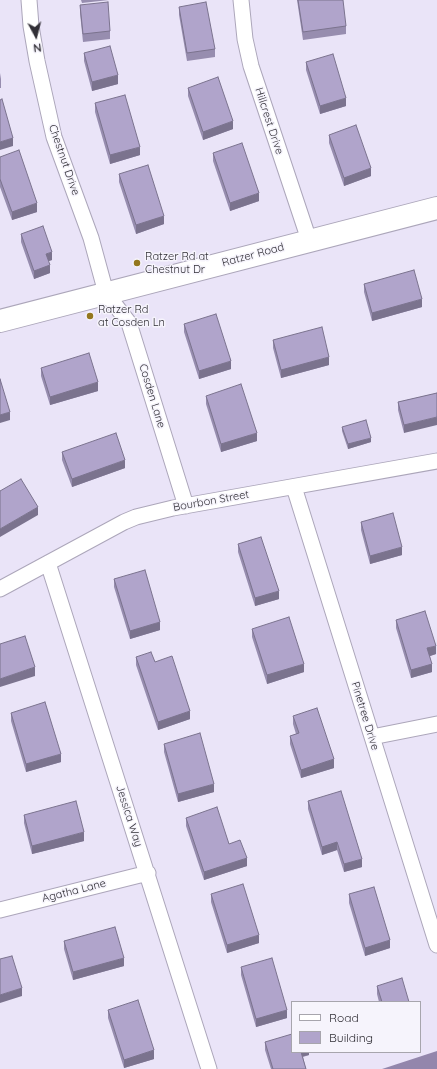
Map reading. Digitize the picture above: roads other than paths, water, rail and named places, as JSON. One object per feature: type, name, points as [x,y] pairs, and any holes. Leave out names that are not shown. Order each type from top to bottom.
[{"type":"main road","name":"Ratzer Road","points":[[0,321],[437,208]]},
{"type":"street","name":"Chestnut Drive","points":[[29,0],[31,26],[37,61],[54,137],[91,238],[106,293]]},
{"type":"street","name":"Hillcrest Drive","points":[[240,0],[245,39],[251,66],[309,240]]},
{"type":"street","name":"Cosden Lane","points":[[106,293],[129,323],[186,506]]},
{"type":"street","name":"Bourbon Street","points":[[0,589],[124,522],[173,508],[437,460]]},
{"type":"street","name":"Pinetree Drive","points":[[294,486],[437,945]]},
{"type":"street","name":"Jessica Way","points":[[48,563],[148,873],[209,1069]]},
{"type":"street","points":[[372,737],[437,724]]},
{"type":"street","name":"Agatha Lane","points":[[0,910],[148,873]]},
{"type":"place","name":"Ratzer Rd at Chestnut Dr","points":[[137,263]]},
{"type":"place","name":"Ratzer Rd at Cosden Ln","points":[[90,316]]}]
